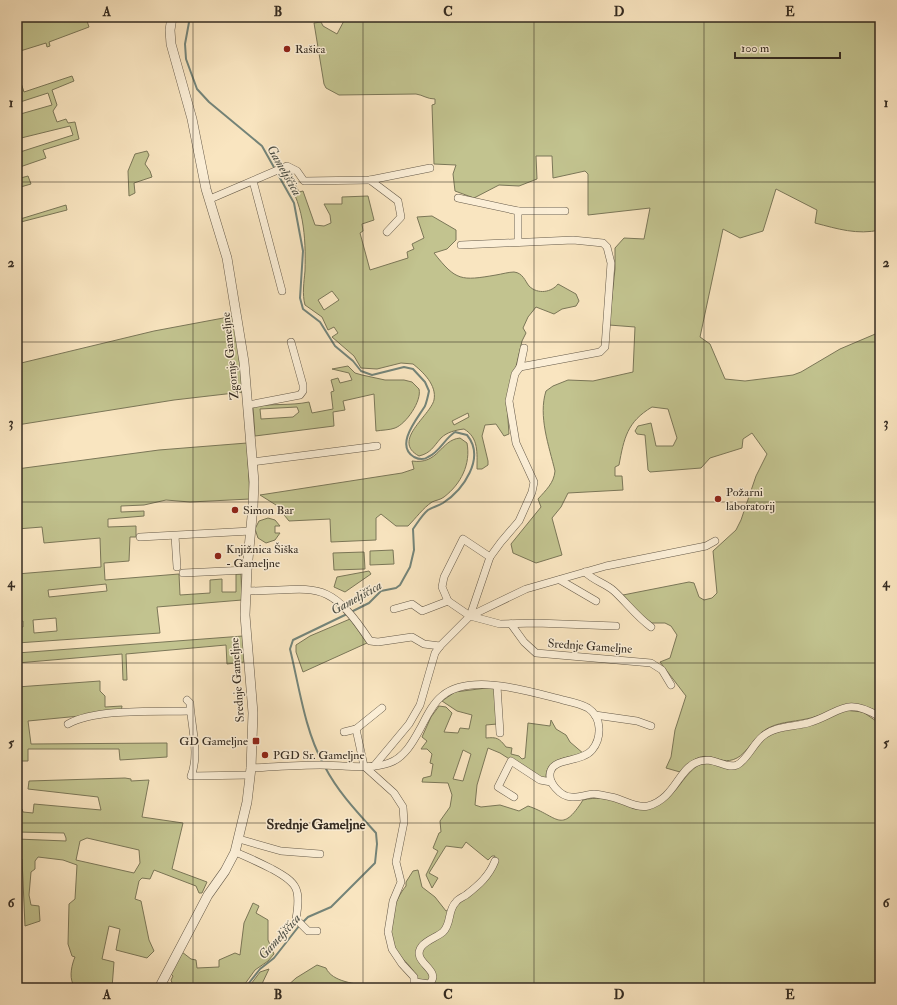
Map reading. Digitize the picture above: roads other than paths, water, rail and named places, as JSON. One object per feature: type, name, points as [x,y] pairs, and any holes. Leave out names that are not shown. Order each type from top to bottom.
[{"type":"street","name":"Zgornje Gameljne","points":[[172,17],[170,44],[192,119],[203,174],[232,277],[244,362],[248,406],[300,395],[303,391],[303,385],[291,342]]},
{"type":"street","points":[[210,199],[282,168],[293,167],[304,181],[370,180],[430,168]]},
{"type":"street","points":[[370,180],[398,201],[401,217],[387,232]]},
{"type":"street","points":[[253,181],[282,291]]},
{"type":"street","points":[[458,198],[518,211],[565,212]]},
{"type":"street","points":[[518,211],[518,241]]},
{"type":"street","points":[[462,245],[473,246],[518,241],[524,243],[573,240],[595,241],[603,243],[607,247],[611,262],[605,347],[600,352],[520,367]]},
{"type":"street","points":[[470,616],[490,557],[519,521],[532,492],[534,482],[516,443],[509,401],[514,374],[520,367],[524,348]]},
{"type":"street","name":"Srednje Gameljne","points":[[159,988],[208,895],[225,871],[235,852],[247,802],[251,772],[253,713],[246,628],[246,590],[254,493],[248,406]]},
{"type":"street","points":[[252,462],[376,446]]},
{"type":"street","points":[[140,537],[251,531]]},
{"type":"street","points":[[175,536],[177,567]]},
{"type":"street","points":[[394,610],[412,604],[422,611],[448,601],[442,587],[444,577],[463,539],[490,557]]},
{"type":"street","points":[[374,766],[409,724],[420,705],[435,653],[470,616],[526,589],[585,572],[706,546],[715,541]]},
{"type":"street","points":[[183,573],[247,570]]},
{"type":"street","points":[[585,572],[592,579],[614,591],[633,612],[651,627]]},
{"type":"street","points":[[560,580],[596,601]]},
{"type":"street","points":[[246,590],[289,588],[318,590],[328,595],[345,608],[370,641],[378,642],[412,637],[424,644],[440,646]]},
{"type":"street","name":"Srednje Gameljne","points":[[448,601],[470,616],[500,624],[536,622],[616,626]]},
{"type":"street","name":"Srednje Gameljne","points":[[511,624],[524,642],[536,653],[651,663],[662,670],[671,685]]},
{"type":"street","points":[[497,686],[500,734]]},
{"type":"street","points":[[187,700],[190,703],[194,748],[193,770],[191,776],[318,765],[374,766],[388,764],[398,759],[411,745],[433,707],[442,696],[456,689],[497,686],[576,703],[589,709],[595,715],[599,733],[590,753],[583,757],[557,764],[550,773],[551,782],[562,794],[570,797],[594,794],[613,797],[637,806],[648,806],[661,799],[675,788],[688,768],[695,763],[708,759],[728,766],[737,765],[746,758],[751,747],[764,734],[780,728],[809,722],[836,709],[845,707],[866,709],[880,717]]},
{"type":"street","points":[[344,732],[356,729],[382,708]]},
{"type":"street","points":[[68,724],[77,719],[110,714],[190,711]]},
{"type":"street","points":[[595,715],[637,721],[652,726]]},
{"type":"street","points":[[356,729],[364,766],[394,793],[403,807],[404,822],[396,862],[401,882],[393,901],[389,917],[388,932],[392,949],[402,964],[412,973],[414,985],[429,984],[434,976],[431,970],[420,958],[419,952],[422,945],[443,932],[450,924],[451,910],[456,902],[475,888],[489,874],[496,861]]},
{"type":"street","points":[[514,797],[498,787],[511,761],[540,780],[551,782]]},
{"type":"street","points":[[239,839],[281,851],[320,854]]},
{"type":"street","points":[[235,852],[252,859],[292,881],[297,891],[297,921],[308,931],[317,931]]},
{"type":"waterway","name":"Gameljščica","points":[[190,17],[185,44],[186,59],[197,89],[209,102],[262,146],[294,203],[303,251],[300,298],[303,309],[320,322],[335,346],[353,361],[361,371],[372,375],[404,367],[413,369],[425,382],[429,391],[425,406],[413,424],[407,439],[406,446],[408,452],[414,457],[423,459],[432,455],[455,432],[467,435],[472,444],[474,454],[473,463],[470,473],[464,482],[451,497],[426,512],[413,529],[414,550],[410,567],[400,585],[396,588],[381,591],[369,603],[351,612]]},
{"type":"waterway","name":"Gameljščica","points":[[323,763],[307,723],[290,649],[293,640],[347,614]]},
{"type":"waterway","name":"Gameljščica","points":[[302,923],[308,917],[331,907],[375,863],[377,844],[376,833],[342,793],[325,767]]},
{"type":"waterway","name":"Gameljščica","points":[[245,988],[260,969],[274,958],[299,926]]},
{"type":"place","name":"Rašica","points":[[287,49]]},
{"type":"place","name":"Požarni laboratorij","points":[[718,499]]},
{"type":"place","name":"Simon Bar","points":[[235,510]]},
{"type":"place","name":"Knjižnica Šiška - Gameljne","points":[[218,556]]},
{"type":"place","name":"GD Gameljne","points":[[256,741]]},
{"type":"place","name":"PGD Sr. Gameljne","points":[[265,755]]},
{"type":"district","name":"Srednje Gameljne","points":[[316,824]]}]
